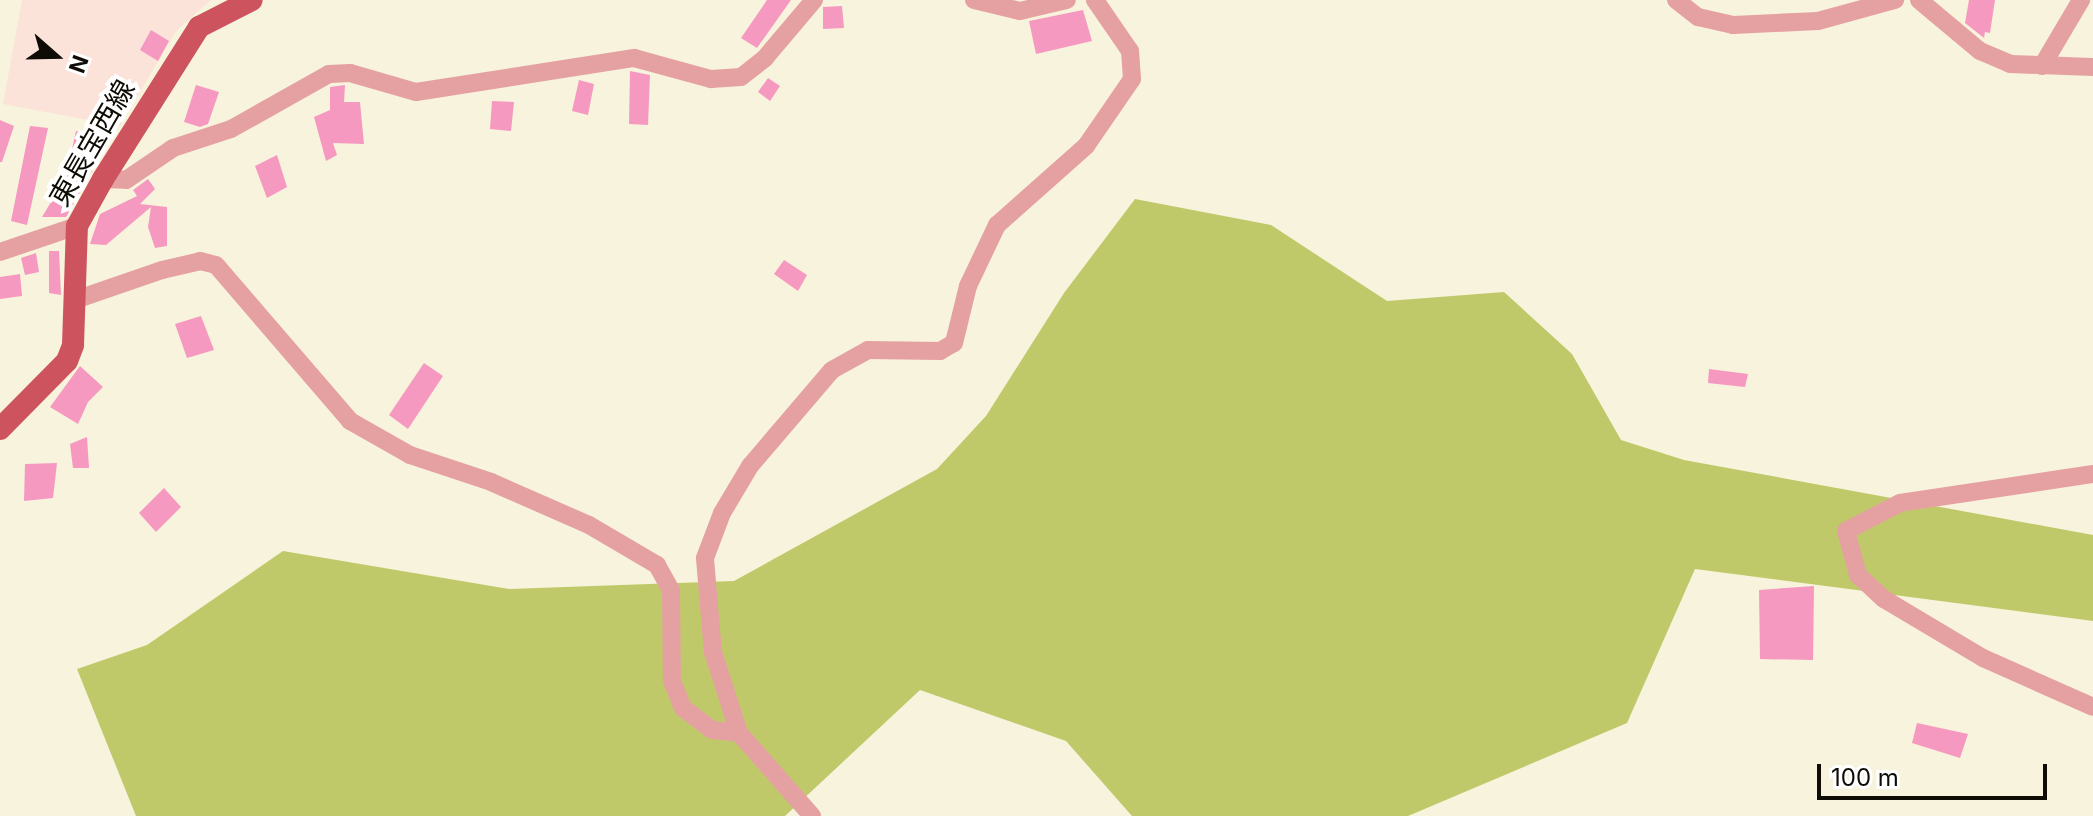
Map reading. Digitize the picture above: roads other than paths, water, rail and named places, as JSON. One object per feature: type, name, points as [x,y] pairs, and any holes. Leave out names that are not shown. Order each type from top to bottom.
[{"type":"main road","name":"東長宝西線","points":[[0,429],[67,361],[73,345],[77,226],[103,179],[199,27],[252,0]]},
{"type":"street","points":[[103,179],[126,180],[173,148],[231,129],[329,74],[350,73],[416,92],[634,58],[711,79],[741,77],[765,58],[814,0]]},
{"type":"street","points":[[974,0],[1020,11],[1067,0]]},
{"type":"street","points":[[812,816],[739,733],[713,652],[705,593],[705,558],[722,513],[750,466],[832,370],[868,350],[940,351],[954,343],[968,286],[997,225],[1086,146],[1132,79],[1130,51],[1095,0]]},
{"type":"street","points":[[1676,0],[1698,17],[1750,25],[1818,21],[1895,0]]},
{"type":"street","points":[[1919,0],[1980,51],[2010,64],[2093,67]]},
{"type":"street","points":[[2042,66],[2081,0]]},
{"type":"street","points":[[0,252],[77,226]]},
{"type":"street","points":[[75,300],[162,270],[200,261],[216,265],[350,421],[410,455],[491,482],[589,525],[657,565],[671,590],[672,681],[683,708],[712,730],[739,733]]},
{"type":"street","points":[[2093,474],[1900,503],[1846,531],[1858,575],[1884,599],[1983,658],[2093,707]]}]
